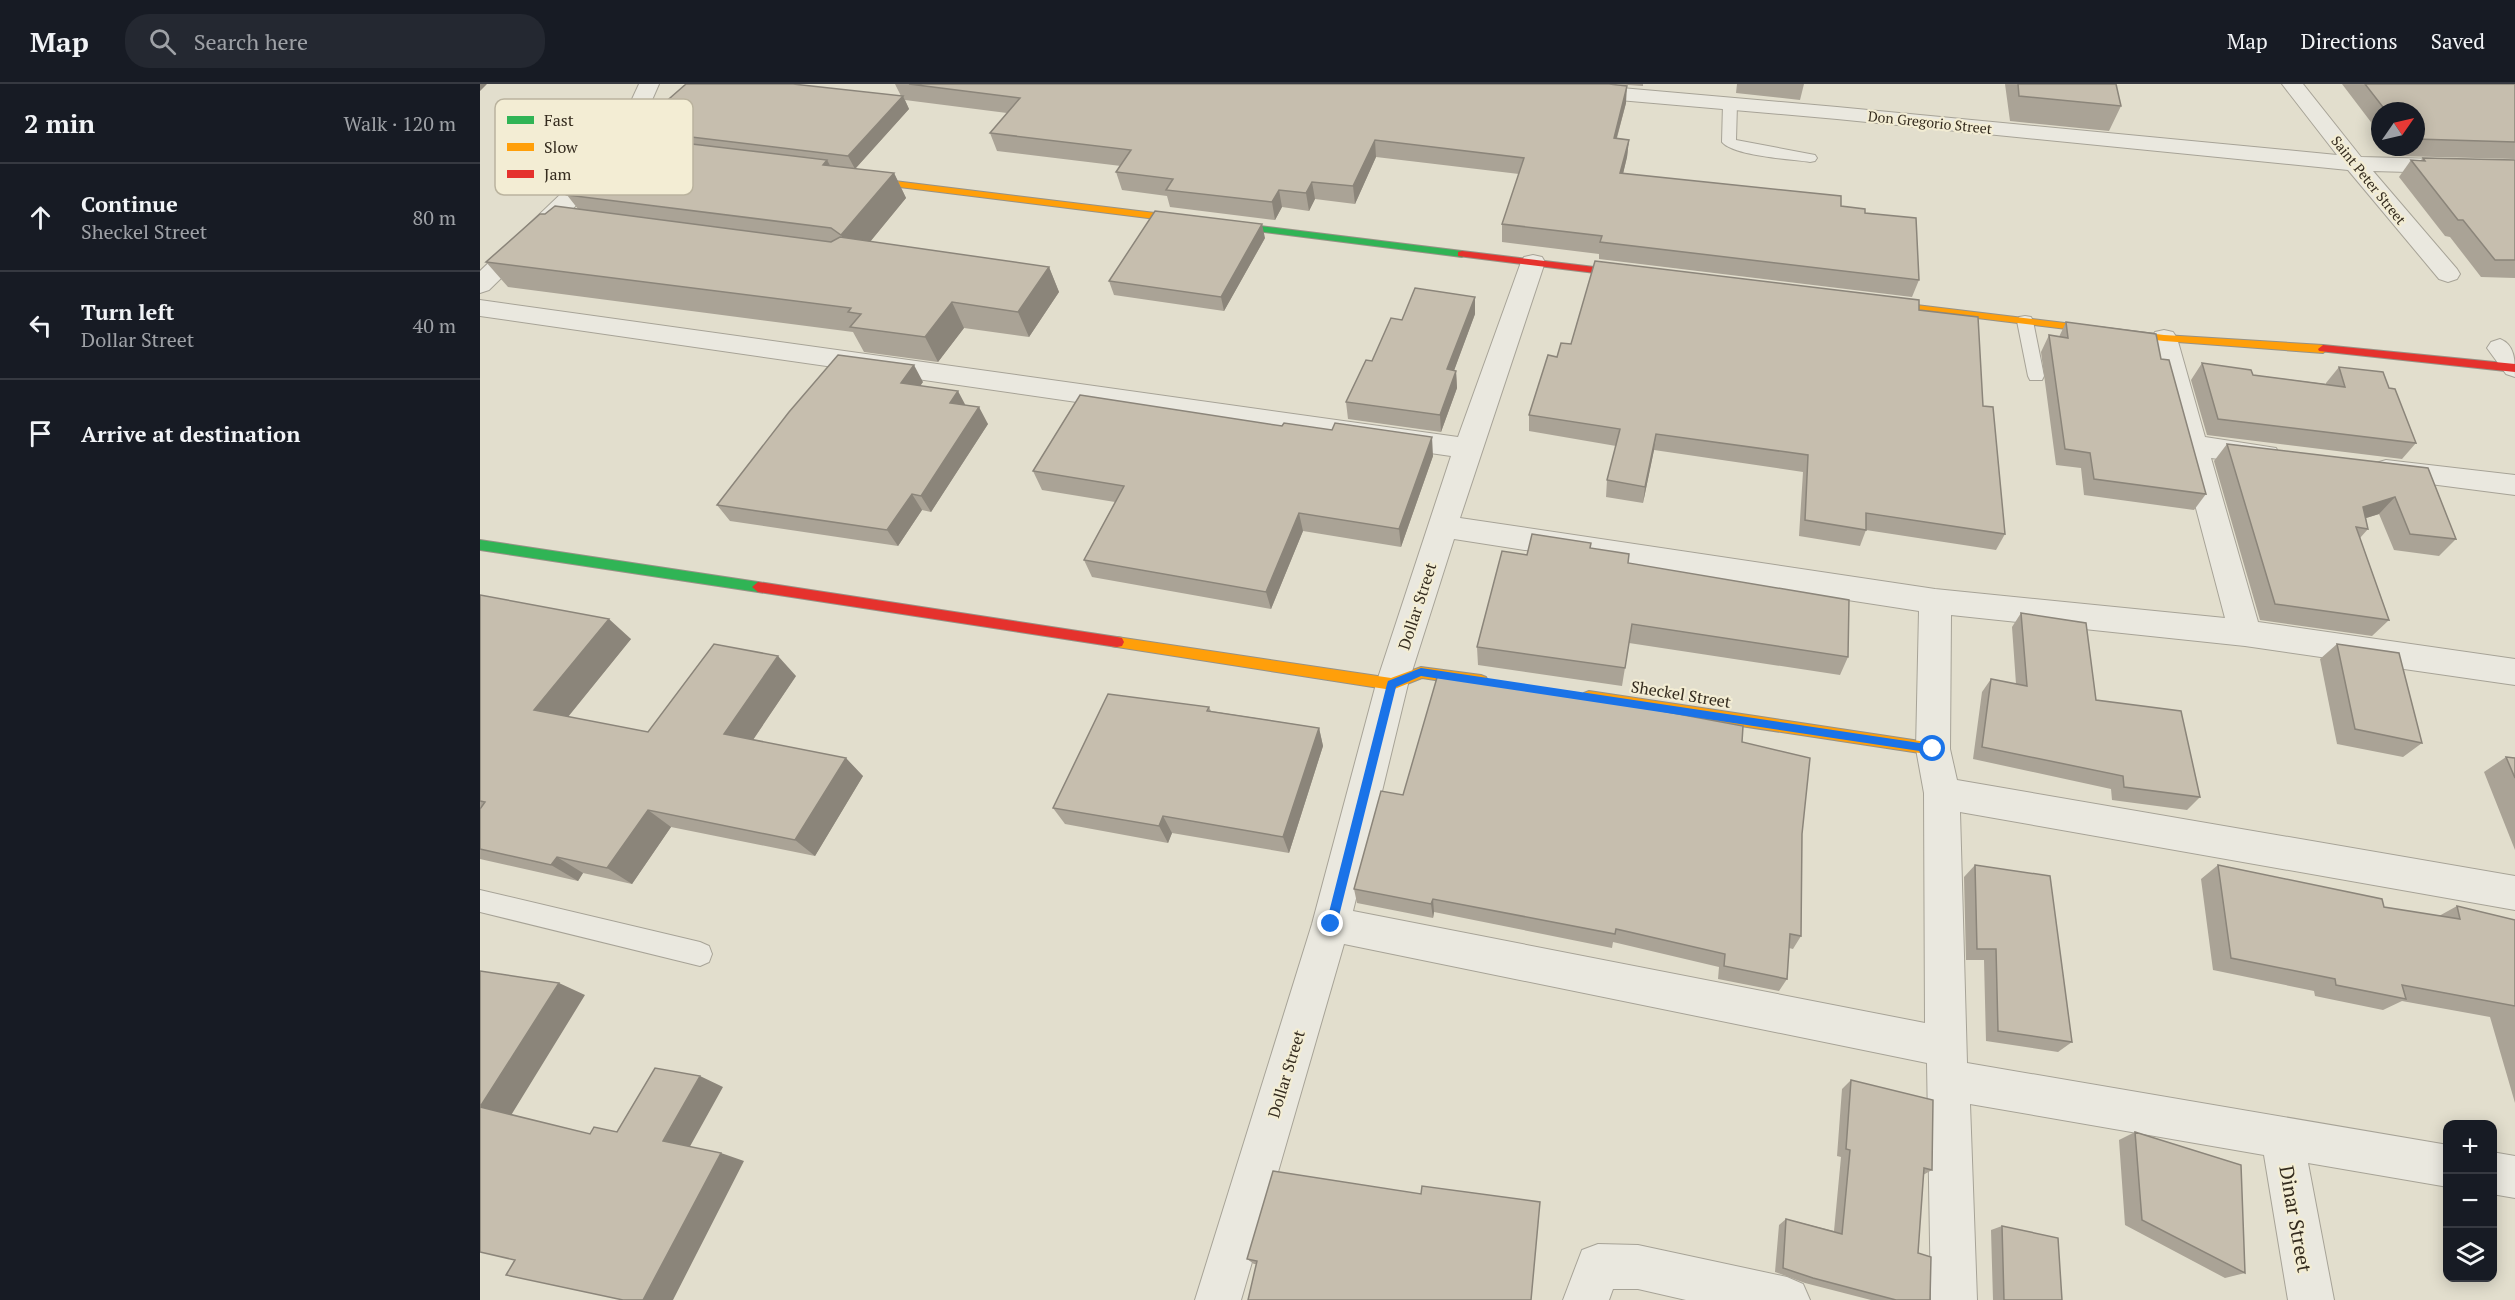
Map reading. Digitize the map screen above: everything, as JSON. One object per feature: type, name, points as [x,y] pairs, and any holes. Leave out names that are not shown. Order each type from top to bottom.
[{"type":"street","points":[[644,99],[649,84]]},
{"type":"street","name":"Don Gregorio Street","points":[[1504,84],[2355,164],[2515,168]]},
{"type":"street","name":"Saint Peter Street","points":[[2292,84],[2355,164],[2448,274]]},
{"type":"street","points":[[845,177],[1651,276]]},
{"type":"street","points":[[480,285],[575,195]]},
{"type":"street","name":"Dollar Street","points":[[1218,1300],[1331,924],[1392,684],[1468,448],[1533,262]]},
{"type":"street","points":[[1861,301],[2164,338],[2510,361]]},
{"type":"street","points":[[480,308],[1468,448]]},
{"type":"street","points":[[2164,338],[2245,633]]},
{"type":"street","points":[[2194,446],[2289,458]]},
{"type":"street","points":[[2360,466],[2515,485]]},
{"type":"street","points":[[1443,526],[1935,601],[2245,633],[2515,672]]},
{"type":"street","points":[[480,545],[1392,684],[1421,672],[1490,682]]},
{"type":"street","points":[[1935,601],[1933,749],[1942,793],[1954,1300]]},
{"type":"street","name":"Sheckel Street","points":[[1572,694],[1933,749]]},
{"type":"street","points":[[1942,793],[2515,893]]},
{"type":"street","points":[[1331,924],[2282,1138],[2443,1165]]},
{"type":"street","name":"Dinar Street","points":[[2282,1138],[2311,1300]]},
{"type":"street","points":[[2497,1174],[2515,1177]]},
{"type":"street","points":[[1586,1300],[1598,1266],[1638,1267],[1787,1300]]},
{"type":"lane","points":[[1730,104],[1729,142],[1737,146],[1810,158]]},
{"type":"lane","points":[[546,220],[569,224]]},
{"type":"lane","points":[[2025,321],[2036,376]]},
{"type":"lane","points":[[480,901],[700,954]]},
{"type":"building","points":[[686,84],[793,84],[903,96],[848,156],[693,137],[693,99],[669,99]]},
{"type":"building","points":[[909,84],[1609,84],[1627,86],[1614,138],[1629,140],[1620,173],[1841,196],[1841,206],[1865,209],[1865,213],[1916,218],[1919,280],[1600,242],[1602,236],[1502,224],[1524,158],[1375,140],[1353,186],[1312,182],[1306,193],[1279,190],[1272,202],[1166,190],[1173,179],[1116,172],[1131,150],[990,133],[1020,98]]},
{"type":"building","points":[[2018,84],[2116,84],[2121,106],[2019,96]]},
{"type":"building","points":[[2365,84],[2515,84],[2515,142],[2425,139],[2425,102],[2379,102]]},
{"type":"building","points":[[693,144],[827,160],[823,165],[894,173],[841,235],[831,228],[567,195],[693,195]]},
{"type":"building","points":[[2423,158],[2515,160],[2515,260],[2495,260],[2463,220],[2458,220],[2411,160],[2425,161]]},
{"type":"building","points":[[555,206],[831,242],[840,237],[1049,267],[1018,312],[952,302],[925,337],[850,327],[861,314],[848,312],[851,308],[486,262],[540,214],[545,214]]},
{"type":"building","points":[[1155,211],[1262,224],[1221,297],[1109,281]]},
{"type":"building","points":[[1595,261],[1919,300],[1919,310],[1978,317],[1983,406],[1993,407],[2005,534],[1866,513],[1866,530],[1805,520],[1808,455],[1656,434],[1645,487],[1607,480],[1620,429],[1529,415],[1548,355],[1557,357],[1561,343],[1571,344]]},
{"type":"building","points":[[1415,288],[1475,297],[1447,369],[1456,371],[1440,415],[1346,402],[1366,360],[1372,361],[1391,318],[1402,320]]},
{"type":"building","points":[[2066,322],[2156,334],[2161,359],[2169,360],[2206,494],[2094,479],[2090,453],[2065,449],[2049,335],[2068,338]]},
{"type":"building","points":[[838,355],[914,365],[901,383],[958,391],[950,403],[979,407],[921,496],[912,494],[887,530],[717,505],[789,412]]},
{"type":"building","points":[[2202,363],[2251,370],[2253,375],[2345,387],[2339,367],[2383,372],[2389,388],[2395,389],[2416,443],[2218,419]]},
{"type":"building","points":[[1080,395],[1282,426],[1284,423],[1332,430],[1335,423],[1432,437],[1399,529],[1299,513],[1266,592],[1084,560],[1124,486],[1033,471]]},
{"type":"building","points":[[2227,444],[2428,468],[2456,539],[2410,534],[2395,497],[2363,507],[2368,529],[2356,527],[2389,620],[2275,604]]},
{"type":"building","points":[[1532,534],[1591,543],[1590,548],[1629,554],[1628,563],[1849,600],[1848,657],[1632,624],[1625,668],[1477,647],[1502,551],[1527,555]]},
{"type":"building","points":[[480,595],[609,619],[534,710],[648,732],[714,644],[778,656],[724,734],[846,758],[795,840],[648,810],[607,868],[557,857],[551,865],[480,849],[480,809],[485,802],[480,801]]},
{"type":"building","points":[[2021,613],[2086,623],[2096,700],[2181,711],[2200,797],[2124,787],[2123,776],[1982,747],[1991,679],[2027,686]]},
{"type":"building","points":[[2337,644],[2399,653],[2422,743],[2355,729]]},
{"type":"building","points":[[1438,674],[1620,701],[1634,704],[1634,706],[1743,726],[1742,742],[1810,758],[1802,834],[1801,936],[1790,934],[1787,979],[1724,966],[1725,954],[1616,929],[1615,934],[1433,899],[1431,904],[1354,889],[1381,791],[1403,795]]},
{"type":"building","points":[[1108,694],[1209,707],[1207,711],[1319,728],[1283,837],[1163,816],[1159,826],[1053,808]]},
{"type":"building","points":[[2506,757],[2515,758],[2515,778]]},
{"type":"building","points":[[1975,865],[2050,876],[2072,1042],[1998,1031],[1996,949],[1977,949]]},
{"type":"building","points":[[2218,865],[2382,899],[2384,907],[2460,919],[2457,906],[2515,920],[2515,1006],[2402,985],[2406,999],[2336,985],[2335,979],[2231,958]]},
{"type":"building","points":[[480,971],[559,983],[480,1107]]},
{"type":"building","points":[[655,1068],[700,1076],[663,1141],[721,1153],[643,1300],[623,1300],[506,1275],[515,1260],[480,1252],[480,1107],[590,1134],[594,1127],[617,1132]]},
{"type":"building","points":[[1851,1080],[1933,1100],[1932,1170],[1924,1168],[1918,1253],[1931,1257],[1930,1300],[1896,1300],[1783,1268],[1786,1219],[1842,1234],[1850,1150],[1846,1149]]},
{"type":"building","points":[[2135,1132],[2241,1165],[2245,1273],[2142,1220]]},
{"type":"building","points":[[1273,1171],[1421,1194],[1422,1186],[1540,1202],[1531,1300],[1248,1300],[1257,1261],[1247,1259]]},
{"type":"building","points":[[2002,1226],[2058,1238],[2062,1300],[2004,1300]]},
{"type":"traffic: fast","points":[[1196,221],[1462,254]]},
{"type":"traffic: fast","points":[[480,545],[758,587]]},
{"type":"traffic: slow","points":[[854,179],[1196,221]]},
{"type":"traffic: slow","points":[[1875,303],[2164,338],[2323,349]]},
{"type":"traffic: slow","points":[[1117,642],[1392,684],[1421,672],[1481,681]]},
{"type":"traffic: slow","points":[[1589,697],[1933,749]]},
{"type":"traffic: jam","points":[[1462,254],[1636,275]]},
{"type":"traffic: jam","points":[[2323,349],[2515,368]]},
{"type":"traffic: jam","points":[[758,587],[1117,642]]},
{"type":"route","points":[[1331,924],[1392,684],[1421,672],[1933,749]]}]
